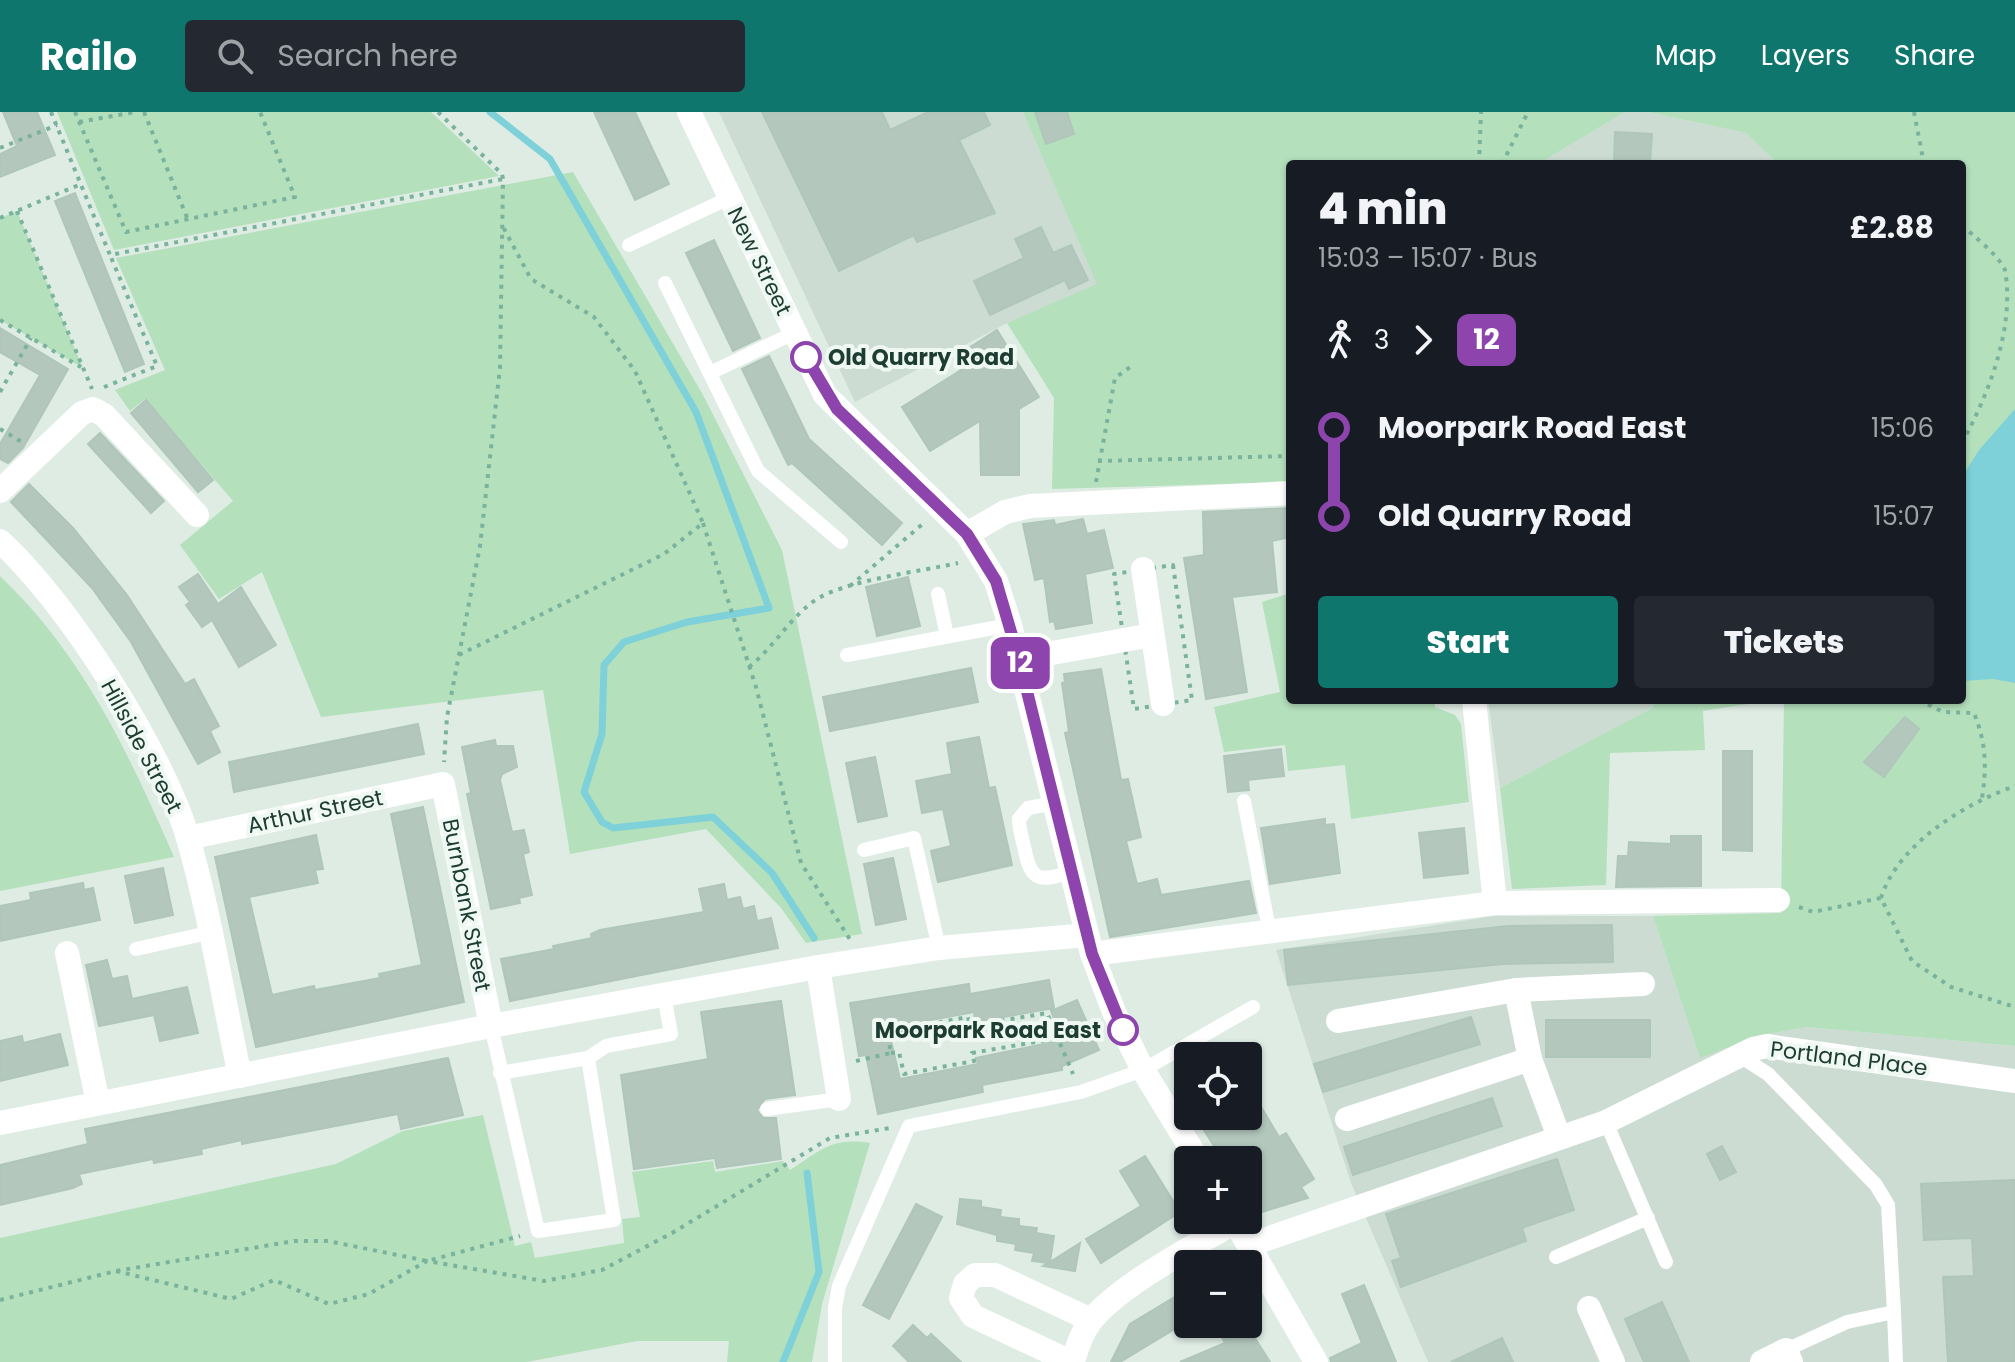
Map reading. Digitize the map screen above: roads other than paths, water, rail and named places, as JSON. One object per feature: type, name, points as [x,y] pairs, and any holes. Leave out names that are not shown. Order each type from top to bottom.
[{"type":"street","name":"New Street","points":[[690,113],[818,383],[837,409],[967,534],[984,558],[1003,598],[1090,945],[1114,1012],[1143,1070],[1189,1146]]},
{"type":"street","points":[[0,491],[93,400],[197,515]]},
{"type":"street","points":[[967,534],[1005,512],[1030,506],[1094,500],[1286,493]]},
{"type":"street","name":"Hillside Street","points":[[0,541],[44,590],[101,668],[144,740],[188,838],[240,1076]]},
{"type":"street","points":[[1143,569],[1163,704]]},
{"type":"street","points":[[1019,659],[1152,635]]},
{"type":"street","points":[[1474,704],[1495,903]]},
{"type":"street","name":"Arthur Street","points":[[188,838],[443,784]]},
{"type":"street","name":"Burnbank Street","points":[[443,784],[491,1026]]},
{"type":"street","points":[[0,1123],[491,1026],[939,948],[1090,945],[1269,929],[1495,903],[1778,900]]},
{"type":"street","points":[[67,953],[98,1103]]},
{"type":"street","points":[[818,967],[839,1099]]},
{"type":"street","points":[[1338,1021],[1516,990],[1643,984]]},
{"type":"street","points":[[1516,990],[1530,1059],[1559,1137]]},
{"type":"street","name":"Portland Place","points":[[1249,1245],[1606,1122],[1740,1056],[1767,1046],[1792,1047],[2015,1081]]},
{"type":"street","points":[[1347,1119],[1530,1059]]},
{"type":"street","points":[[1091,1320],[995,1275],[975,1275],[965,1284],[961,1298],[973,1316],[1072,1362],[1091,1320],[1117,1296],[1214,1234]]},
{"type":"street","points":[[1242,1234],[1316,1362]]},
{"type":"street","points":[[1589,1308],[1613,1362]]},
{"type":"street","points":[[1762,1362],[1789,1356]]},
{"type":"lane","points":[[629,245],[729,198]]},
{"type":"lane","points":[[665,283],[758,471],[841,542]]},
{"type":"lane","points":[[710,373],[794,333]]},
{"type":"lane","points":[[938,594],[947,636]]},
{"type":"lane","points":[[847,655],[1010,625]]},
{"type":"lane","points":[[1244,801],[1269,929]]},
{"type":"lane","points":[[1055,803],[1028,808],[1019,819],[1029,869],[1035,876],[1045,879],[1072,872]]},
{"type":"lane","points":[[864,850],[914,838],[939,948]]},
{"type":"lane","points":[[136,949],[208,933]]},
{"type":"lane","points":[[500,1073],[588,1058],[606,1046],[671,1034],[664,995]]},
{"type":"lane","points":[[835,1362],[835,1308],[839,1286],[909,1126],[1081,1092],[1143,1070],[1253,1007]]},
{"type":"lane","points":[[491,1026],[538,1231],[614,1220],[588,1058]]},
{"type":"lane","points":[[1740,1056],[1768,1074],[1876,1185],[1888,1205],[1896,1362]]},
{"type":"lane","points":[[767,1109],[839,1099]]},
{"type":"lane","points":[[1606,1122],[1666,1262]]},
{"type":"lane","points":[[1556,1257],[1648,1218]]},
{"type":"lane","points":[[1789,1356],[1847,1322],[1894,1312]]},
{"type":"water","points":[[2015,409],[2015,683],[1993,679],[1966,681],[1966,471],[1979,450]]},
{"type":"waterway","points":[[490,112],[550,159],[696,412],[769,608],[687,622],[624,642],[604,665],[602,734],[584,792],[602,822],[613,828],[713,817],[772,873],[814,938]]},
{"type":"waterway","points":[[783,1362],[819,1272],[807,1173]]},
{"type":"place","name":"Old Quarry Road","points":[[806,357]]},
{"type":"place","name":"Moorpark Road East","points":[[1123,1030]]}]
